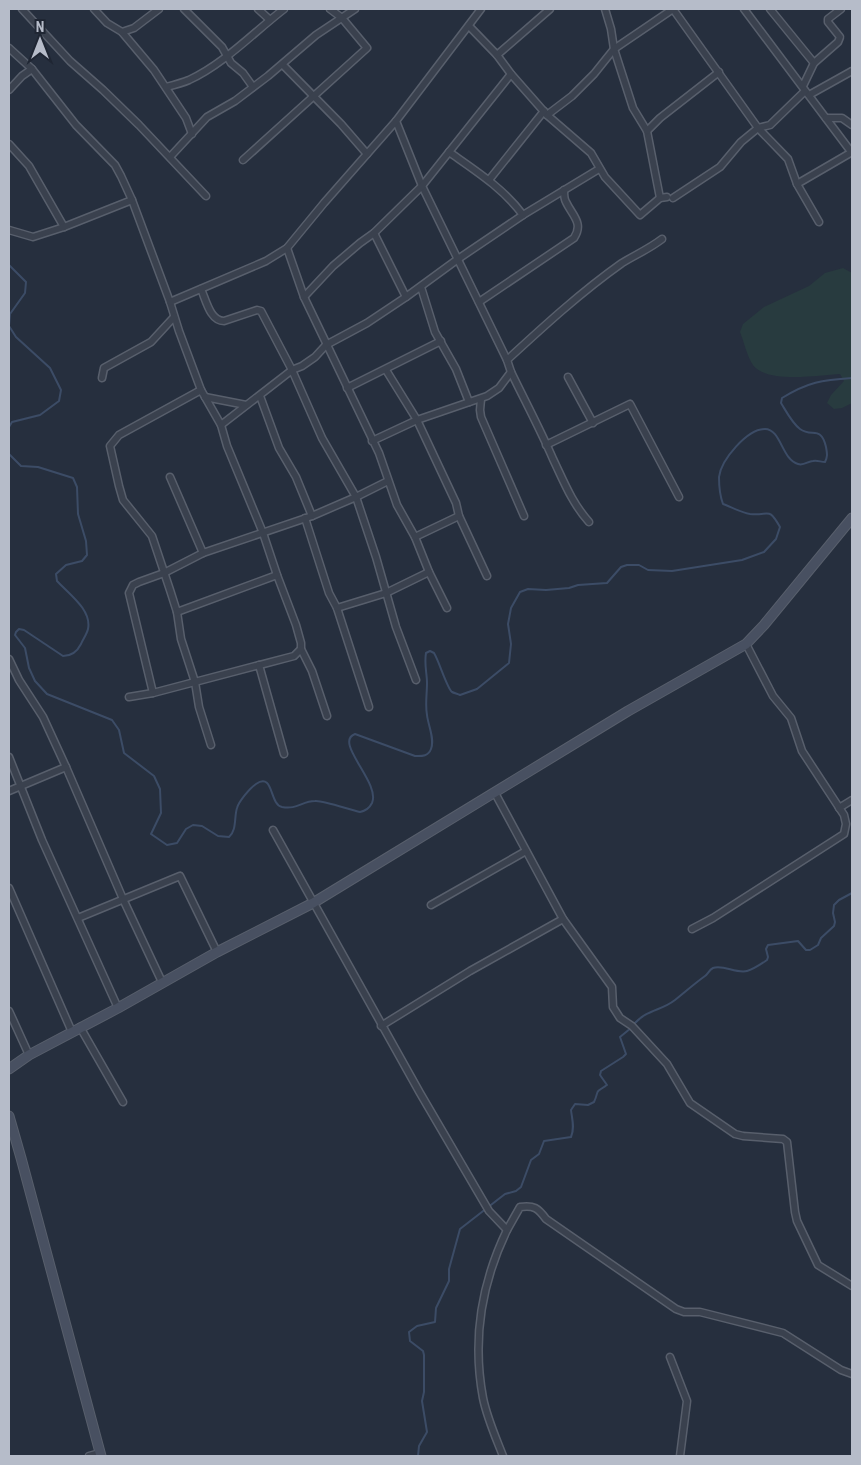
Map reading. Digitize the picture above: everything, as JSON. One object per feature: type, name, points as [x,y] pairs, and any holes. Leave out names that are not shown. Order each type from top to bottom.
[{"type":"street","points":[[22,9],[70,61],[103,90],[206,196]]},
{"type":"street","points":[[94,9],[107,23],[122,32],[166,87],[186,118],[192,134]]},
{"type":"street","points":[[122,32],[134,28],[159,9]]},
{"type":"street","points":[[184,9],[222,46],[231,63],[253,87]]},
{"type":"street","points":[[258,9],[270,20]]},
{"type":"street","points":[[166,87],[190,80],[227,55],[284,9]]},
{"type":"street","points":[[243,160],[368,48],[342,18],[330,9]]},
{"type":"street","points":[[170,158],[207,117],[253,87],[283,65],[316,35],[355,9]]},
{"type":"street","points":[[170,302],[266,261],[287,248],[396,121],[481,9]]},
{"type":"street","points":[[497,55],[550,9]]},
{"type":"street","points":[[605,9],[611,28],[614,49],[633,108],[647,131],[660,198]]},
{"type":"street","points":[[489,180],[545,113],[572,96],[594,74],[614,49],[673,9],[758,128],[788,159],[797,184],[819,222]]},
{"type":"street","points":[[744,9],[852,153],[797,184]]},
{"type":"street","points":[[770,9],[814,63]]},
{"type":"street","points":[[806,91],[814,63],[838,42],[840,37],[828,22],[828,19],[841,9]]},
{"type":"street","points":[[469,26],[497,55],[545,113],[591,153],[599,169],[640,215],[660,198],[670,198],[720,167],[741,142],[758,128],[770,125],[806,91],[852,71]]},
{"type":"street","points":[[9,48],[32,69],[76,125],[115,165],[132,200],[201,390],[221,425],[227,446],[263,533],[301,644],[300,649],[294,656],[129,697]]},
{"type":"street","points":[[283,65],[341,124],[367,154]]},
{"type":"street","points":[[9,90],[22,76],[32,69]]},
{"type":"street","points":[[647,131],[660,118],[719,72]]},
{"type":"street","points":[[304,297],[333,266],[374,233],[422,186],[511,74]]},
{"type":"street","points":[[826,118],[842,118],[852,125]]},
{"type":"street","points":[[396,121],[422,186],[507,360],[566,488],[578,509],[589,522]]},
{"type":"street","points":[[9,144],[29,166],[64,227]]},
{"type":"street","points":[[449,152],[489,180],[512,201],[523,215]]},
{"type":"street","points":[[221,425],[292,370],[315,357],[326,345],[367,323],[523,215],[599,169]]},
{"type":"street","points":[[479,302],[574,238],[578,233],[575,215],[565,201],[564,190]]},
{"type":"street","points":[[9,230],[33,236],[64,227],[132,200]]},
{"type":"street","points":[[374,233],[406,297]]},
{"type":"street","points":[[507,360],[554,316],[591,287],[624,262],[662,240]]},
{"type":"street","points":[[287,248],[304,297],[380,457],[400,511],[415,536],[429,572],[447,608]]},
{"type":"street","points":[[421,287],[435,332],[456,369],[469,402]]},
{"type":"street","points":[[201,289],[214,318],[218,321],[224,321],[257,310],[261,311],[292,370],[322,438],[356,497],[396,627],[416,680]]},
{"type":"street","points":[[102,378],[104,368],[151,342],[174,317]]},
{"type":"street","points":[[347,388],[441,341]]},
{"type":"street","points":[[386,370],[417,420],[456,503],[487,576]]},
{"type":"street","points":[[372,441],[417,420],[481,399],[499,388],[511,372]]},
{"type":"street","points":[[568,377],[593,423]]},
{"type":"street","points":[[201,390],[119,436],[110,446],[124,500],[152,536],[177,612],[181,639],[195,682],[199,708],[211,745]]},
{"type":"street","points":[[260,396],[279,448],[296,477],[312,516]]},
{"type":"street","points":[[205,397],[246,405]]},
{"type":"street","points":[[481,399],[480,414],[524,516]]},
{"type":"street","points":[[546,445],[630,404],[679,497]]},
{"type":"street","points":[[170,477],[203,553]]},
{"type":"street","points":[[153,692],[129,593],[133,585],[164,573],[203,553],[312,516],[388,481]]},
{"type":"street","points":[[415,536],[460,516]]},
{"type":"street","points":[[305,518],[369,707]]},
{"type":"street","points":[[9,1069],[29,1056],[217,952],[313,904],[628,711],[746,644],[764,626],[852,518]]},
{"type":"street","points":[[337,608],[386,593],[429,572]]},
{"type":"street","points":[[177,612],[277,575]]},
{"type":"street","points":[[692,929],[720,914],[844,834],[846,824],[844,815],[802,751],[791,718],[772,696],[746,644]]},
{"type":"street","points":[[300,649],[312,671],[328,716]]},
{"type":"street","points":[[9,659],[19,680],[43,717],[123,899],[162,982]]},
{"type":"street","points":[[259,665],[284,754]]},
{"type":"street","points":[[9,757],[42,840],[118,1008]]},
{"type":"street","points":[[9,791],[66,767]]},
{"type":"street","points":[[495,793],[563,919],[612,986],[613,1007],[620,1018],[632,1026],[666,1064],[690,1103],[739,1135],[783,1139],[787,1142],[794,1212],[797,1221],[818,1265],[852,1286]]},
{"type":"street","points":[[839,808],[852,800]]},
{"type":"street","points":[[273,830],[381,1026],[483,1201],[489,1211],[507,1230]]},
{"type":"street","points":[[431,905],[526,851]]},
{"type":"street","points":[[78,918],[180,876],[217,952]]},
{"type":"street","points":[[9,888],[76,1030],[123,1102]]},
{"type":"street","points":[[381,1026],[470,971],[563,919]]},
{"type":"street","points":[[9,1011],[29,1056]]},
{"type":"street","points":[[9,1116],[100,1454],[89,1456]]},
{"type":"street","points":[[503,1456],[483,1400],[478,1342],[479,1317],[484,1293],[499,1247],[520,1207],[529,1205],[540,1210],[546,1219],[676,1309],[684,1312],[700,1312],[783,1333],[841,1370],[852,1374]]},
{"type":"street","points":[[670,1357],[688,1400],[680,1456]]},
{"type":"green space","points":[[843,268],[852,273],[852,403],[842,408],[834,409],[827,403],[831,395],[844,381],[840,374],[794,377],[770,375],[760,371],[753,365],[740,332],[743,324],[764,307],[809,286],[825,273]]},
{"type":"waterway","points":[[9,265],[26,282],[25,293],[10,314],[9,326],[16,337],[50,368],[61,390],[59,401],[40,415],[12,422],[9,427]]},
{"type":"waterway","points":[[9,454],[21,466],[38,467],[73,478],[77,487],[78,514],[86,541],[87,555],[82,561],[66,565],[56,574],[57,581],[87,615],[87,633],[76,651],[63,656],[24,630],[19,629],[15,635],[25,648],[29,668],[35,681],[47,694],[112,720],[119,730],[124,753],[154,776],[160,789],[161,813],[151,834],[167,845],[177,843],[186,829],[193,825],[202,826],[218,836],[229,837],[233,831],[236,812],[240,802],[251,788],[262,781],[269,785],[275,800],[282,807],[292,807],[310,801],[319,801],[360,812],[370,807],[373,795],[365,774],[353,754],[350,738],[355,734],[415,756],[424,756],[428,753],[432,745],[432,736],[426,711],[426,653],[430,651],[434,653],[452,692],[460,695],[477,689],[509,663],[511,644],[508,624],[511,608],[520,592],[528,589],[546,590],[607,583],[621,567],[627,565],[639,565],[648,570],[672,571],[742,560],[764,552],[776,539],[780,527],[771,514],[747,513],[723,504],[719,477],[724,462],[750,434],[765,429],[775,434],[788,457],[798,464],[814,461],[825,462],[827,451],[822,436],[800,429],[789,417],[781,403],[782,398],[800,388],[816,383],[852,378]]},
{"type":"waterway","points":[[635,1023],[645,1015],[675,1000],[713,968],[721,967],[743,972],[757,966],[767,960],[766,949],[768,945],[798,941],[806,950],[810,950],[818,945],[821,938],[834,926],[834,905],[852,893]]},
{"type":"waterway","points":[[418,1456],[419,1446],[427,1432],[422,1401],[424,1392],[424,1355],[423,1351],[410,1341],[409,1332],[417,1326],[435,1322],[436,1308],[449,1281],[449,1269],[460,1229],[505,1194],[516,1191],[521,1187],[531,1160],[539,1154],[544,1141],[571,1137],[573,1127],[571,1110],[575,1104],[588,1105],[594,1102],[598,1091],[607,1085],[600,1075],[601,1071],[626,1054],[620,1037],[631,1028]]}]
